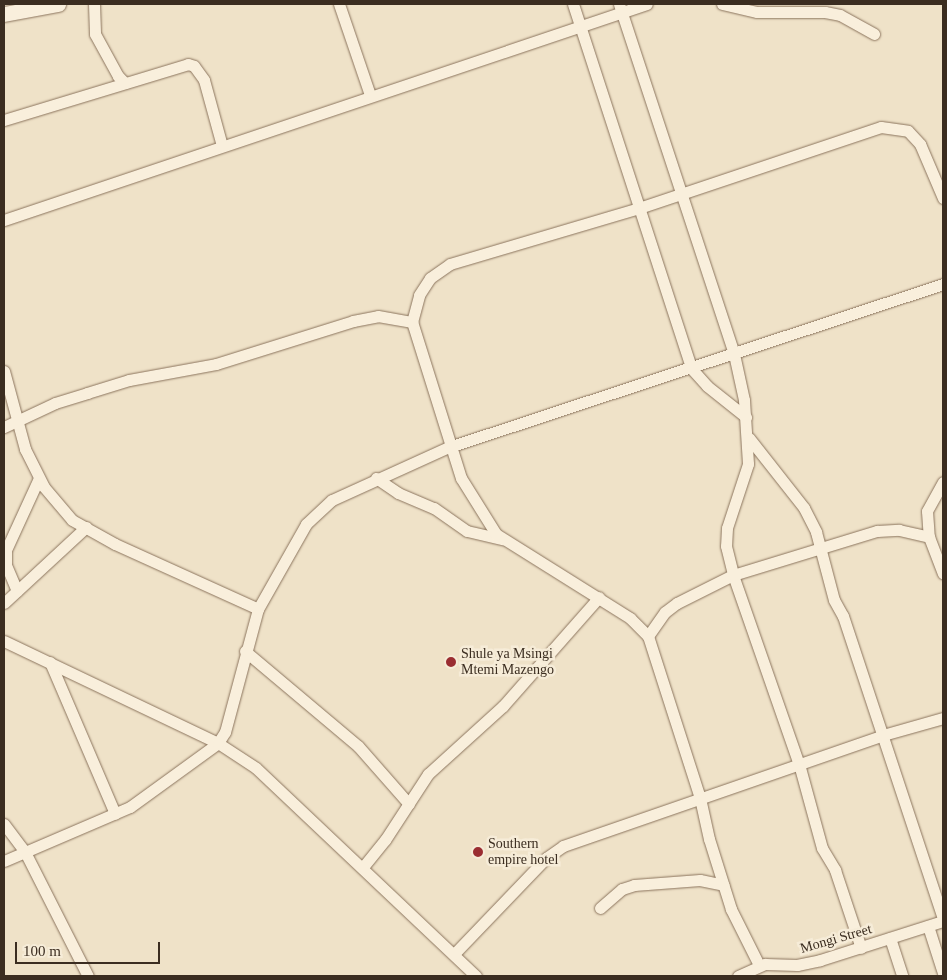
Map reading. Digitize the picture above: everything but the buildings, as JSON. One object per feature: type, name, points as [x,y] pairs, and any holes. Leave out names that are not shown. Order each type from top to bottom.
[{"type":"street","points":[[4,14],[58,4]]},
{"type":"street","points":[[94,4],[95,34],[118,76],[125,83]]},
{"type":"street","points":[[339,4],[370,95]]},
{"type":"street","points":[[574,4],[691,368],[707,386],[746,418]]},
{"type":"street","points":[[4,220],[370,95],[581,28],[621,9],[648,4]]},
{"type":"street","points":[[722,4],[757,12],[825,12],[840,15],[874,34]]},
{"type":"street","points":[[621,9],[734,354],[746,418],[748,464],[727,528],[726,546],[733,575],[799,764],[822,848],[834,870],[861,948]]},
{"type":"street","points":[[4,120],[174,67],[194,66],[208,91],[222,146]]},
{"type":"street","points":[[759,965],[742,936],[723,885],[709,839],[700,798],[648,636],[630,618],[599,597],[496,534],[461,478],[449,447],[412,322],[423,289],[430,278],[450,264],[639,208],[891,126],[908,131],[920,144],[943,198]]},
{"type":"street","points":[[4,860],[115,814],[134,804],[218,743],[226,732],[245,651],[258,609],[314,514],[332,500],[376,478],[449,447],[943,284]]},
{"type":"street","points":[[4,427],[54,403],[129,380],[216,364],[353,321],[378,316],[412,322]]},
{"type":"street","points":[[4,371],[25,449],[39,478],[72,520],[258,609]]},
{"type":"street","points":[[748,436],[804,508],[821,547],[834,600],[843,616],[943,919]]},
{"type":"street","points":[[17,591],[6,564],[6,550],[39,478]]},
{"type":"street","points":[[376,478],[398,493],[434,508],[467,531],[504,539]]},
{"type":"street","points":[[943,482],[928,511],[929,537],[943,573]]},
{"type":"street","points":[[4,603],[86,527]]},
{"type":"street","points":[[648,636],[665,612],[677,602],[733,575],[878,531],[899,530],[929,537]]},
{"type":"street","points":[[363,867],[409,804],[428,774],[503,706],[599,597]]},
{"type":"street","points":[[4,641],[218,743],[256,768],[363,867],[476,976]]},
{"type":"street","points":[[245,651],[358,746],[409,804]]},
{"type":"street","points":[[50,662],[115,814]]},
{"type":"street","points":[[454,954],[546,858],[563,846],[883,735],[943,718]]},
{"type":"street","points":[[4,824],[25,852],[87,976]]},
{"type":"street","points":[[600,908],[622,889],[634,885],[700,880],[723,885]]},
{"type":"street","name":"Mongi Street","points":[[738,976],[759,965],[797,966],[861,948],[928,926],[943,919]]},
{"type":"street","points":[[928,926],[943,973]]},
{"type":"street","points":[[890,938],[902,976]]},
{"type":"place","name":"Shule ya Msingi Mtemi Mazengo","points":[[451,662]]},
{"type":"place","name":"Southern empire hotel","points":[[478,852]]}]
